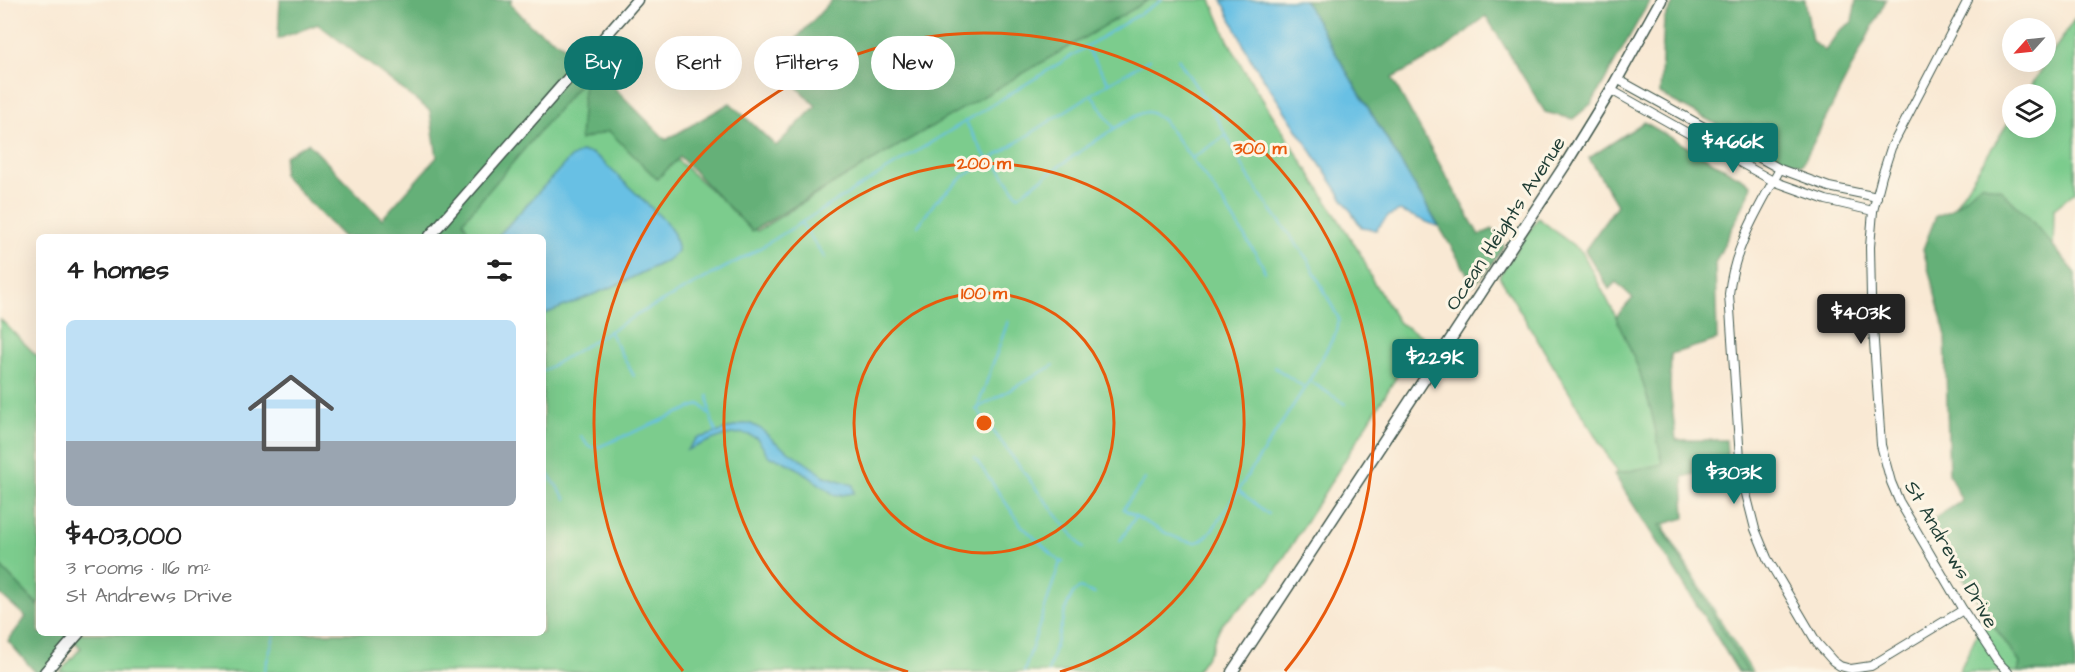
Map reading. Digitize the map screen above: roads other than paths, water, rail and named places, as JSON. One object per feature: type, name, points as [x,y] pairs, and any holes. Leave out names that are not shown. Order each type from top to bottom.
[{"type":"main road","points":[[432,234],[637,0]]},
{"type":"main road","name":"Ocean Heights Avenue","points":[[1232,672],[1392,432],[1565,165],[1611,90],[1661,0]]},
{"type":"main road","points":[[45,672],[76,636]]},
{"type":"street","name":"St Andrews Drive","points":[[1968,0],[1891,148],[1873,211],[1870,247],[1871,297],[1884,455],[1899,501],[1963,610],[1997,661],[2008,672]]},
{"type":"street","points":[[1617,79],[1780,168],[1829,187],[1877,197]]},
{"type":"street","points":[[1611,90],[1773,181],[1826,200],[1873,211]]},
{"type":"street","points":[[1780,168],[1738,248],[1730,280],[1729,306],[1741,474],[1755,529],[1767,558],[1817,643],[1833,662],[1851,669],[1871,666],[1963,610]]},
{"type":"water","points":[[1222,0],[1304,0],[1439,227],[1400,211],[1388,216],[1376,230],[1362,228],[1250,58]]},
{"type":"water","points":[[581,152],[591,153],[599,158],[665,221],[674,234],[678,251],[668,260],[619,284],[546,314],[546,234],[500,234],[570,158]]},
{"type":"water","points":[[742,424],[751,424],[761,429],[775,442],[825,476],[853,485],[854,493],[836,496],[797,468],[770,457],[758,440],[748,434],[722,436],[687,450],[697,438]]},
{"type":"waterway","points":[[546,369],[635,316],[752,253],[1162,0]]},
{"type":"waterway","points":[[1085,46],[1109,83]]},
{"type":"waterway","points":[[918,226],[935,202],[963,177],[1150,59]]},
{"type":"waterway","points":[[1145,479],[1123,509],[1181,540],[1197,542],[1205,538],[1309,381],[1337,331],[1339,319],[1308,260],[1248,176],[1218,120],[1178,59]]},
{"type":"waterway","points":[[1092,96],[1114,128]]},
{"type":"waterway","points":[[965,121],[986,157],[996,163],[1018,196],[1123,123],[1147,112],[1154,114],[1163,120],[1219,196],[1265,272]]},
{"type":"waterway","points":[[1192,158],[1227,135]]},
{"type":"waterway","points":[[802,224],[825,258]]},
{"type":"waterway","points":[[977,409],[1008,321]]},
{"type":"waterway","points":[[609,331],[634,376]]},
{"type":"waterway","points":[[978,408],[1054,365]]},
{"type":"waterway","points":[[1274,367],[1304,387]]},
{"type":"waterway","points":[[1310,381],[1345,404]]},
{"type":"waterway","points":[[708,396],[710,415]]},
{"type":"waterway","points":[[581,436],[588,446],[596,448],[700,404],[710,415],[716,432]]},
{"type":"waterway","points":[[975,410],[977,409],[1083,548]]},
{"type":"waterway","points":[[975,458],[1021,525],[1060,562],[1063,561]]},
{"type":"waterway","points":[[546,471],[566,499]]},
{"type":"waterway","points":[[1238,490],[1268,514]]},
{"type":"waterway","points":[[1120,541],[1136,516]]},
{"type":"waterway","points":[[1024,672],[1060,562]]},
{"type":"waterway","points":[[1048,672],[1067,605],[1073,593],[1080,588],[1095,594]]},
{"type":"waterway","points":[[264,672],[274,636]]}]
